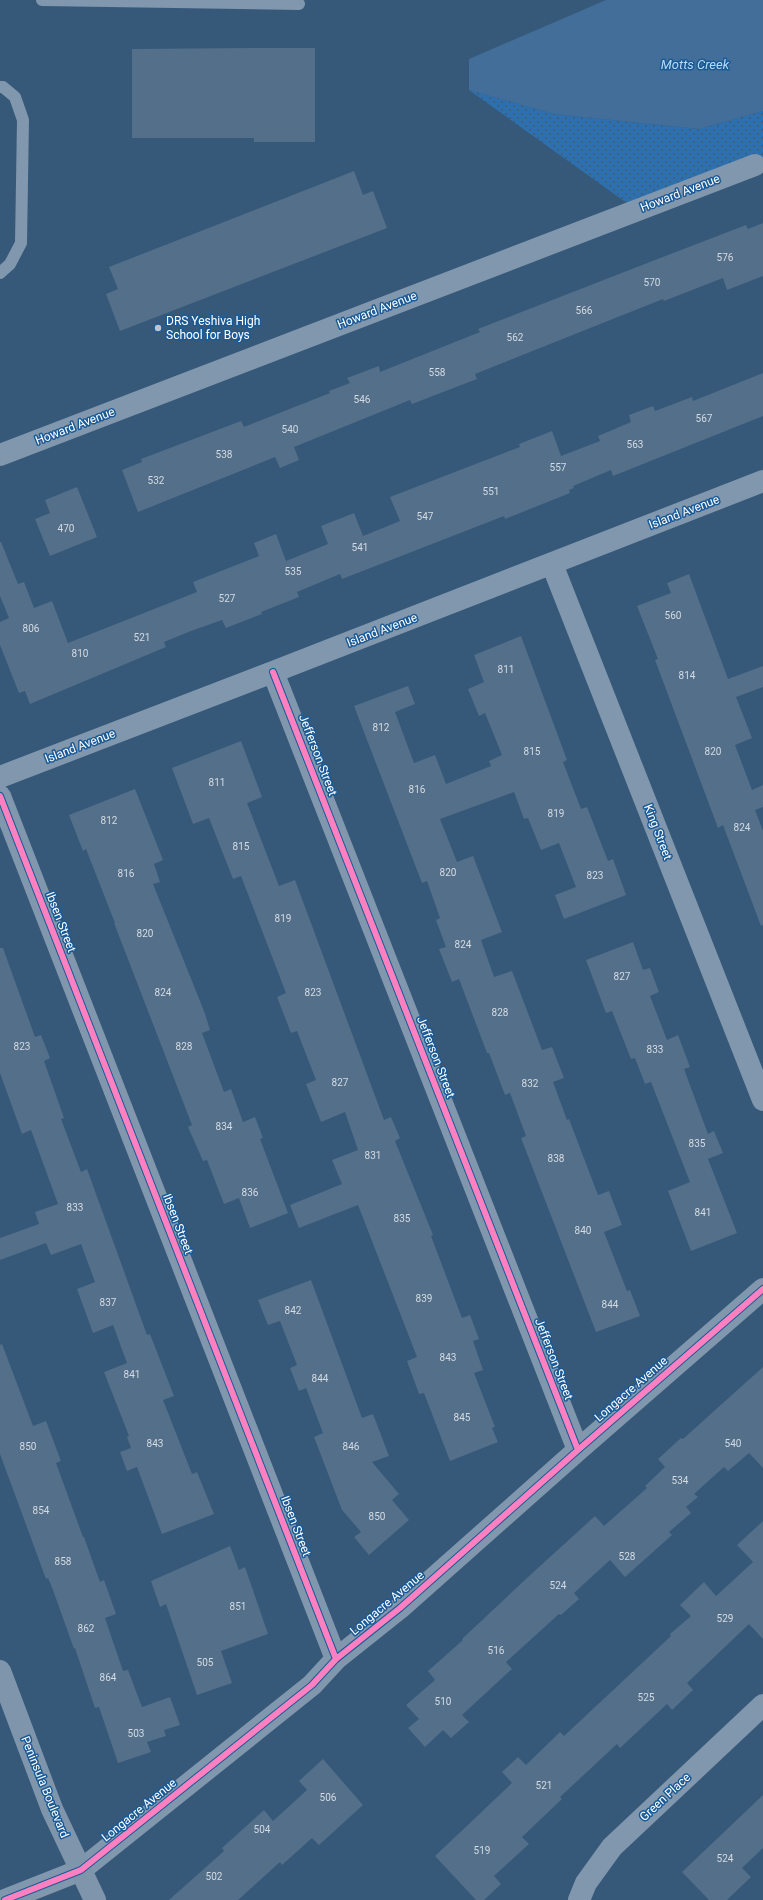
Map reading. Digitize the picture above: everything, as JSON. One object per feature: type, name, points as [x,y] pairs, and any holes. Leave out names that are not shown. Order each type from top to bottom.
[{"type":"main road","name":"Peninsula Boulevard","points":[[0,1671],[52,1808],[95,1900]]},
{"type":"street","name":"Howard Avenue","points":[[0,455],[755,165]]},
{"type":"street","name":"Island Avenue","points":[[0,777],[763,481]]},
{"type":"street","name":"King Street","points":[[552,564],[763,1100]]},
{"type":"street","name":"Jefferson Street","points":[[273,672],[578,1450]]},
{"type":"street","name":"Ibsen Street","points":[[0,796],[336,1659]]},
{"type":"street","name":"Longacre Avenue","points":[[4,1900],[81,1870],[312,1685],[336,1659],[400,1608],[578,1450],[763,1290]]},
{"type":"street","name":"Green Place","points":[[579,1900],[586,1883],[612,1847],[763,1705]]},
{"type":"lane","points":[[42,0],[299,4]]},
{"type":"lane","points":[[0,87],[3,87],[14,97],[23,120],[21,243],[10,264],[0,273]]},
{"type":"shaded area","points":[[469,90],[554,114],[699,129],[763,111],[763,157],[631,206]]},
{"type":"water","name":"Motts Creek","points":[[606,0],[763,0],[763,111],[699,129],[554,114],[469,90],[469,59]]},
{"type":"building","points":[[315,48],[315,142],[254,142],[254,138],[132,138],[132,49]]},
{"type":"building","points":[[354,171],[363,195],[373,191],[387,228],[120,331],[106,294],[118,289],[109,267]]},
{"type":"building","points":[[763,223],[763,276],[727,290],[723,278],[664,301],[663,299],[475,374],[477,379],[412,404],[410,400],[294,447],[299,460],[280,468],[275,457],[138,512],[122,470],[142,462],[141,459],[241,421],[244,427],[330,393],[329,391],[350,383],[347,378],[379,366],[380,372],[480,332],[478,329],[655,260],[746,225],[748,229]]},
{"type":"building","points":[[763,373],[763,416],[613,476],[611,470],[573,486],[574,488],[569,490],[570,493],[505,519],[504,516],[342,579],[340,574],[297,592],[299,597],[226,628],[222,620],[191,631],[164,642],[166,647],[30,704],[25,691],[19,693],[0,645],[0,622],[9,618],[0,596],[0,542],[18,584],[24,582],[34,608],[52,601],[68,643],[197,592],[193,582],[259,556],[254,543],[276,534],[286,561],[328,544],[321,526],[354,513],[363,536],[400,521],[390,497],[520,447],[519,444],[552,431],[561,456],[600,441],[598,436],[631,422],[629,415],[653,406],[655,411],[692,397],[693,401]]},
{"type":"building","points":[[77,487],[97,537],[50,556],[35,519],[50,513],[45,500]]},
{"type":"building","points":[[689,574],[728,679],[763,666],[763,687],[736,697],[752,738],[735,745],[752,790],[763,785],[763,807],[755,810],[763,831],[763,925],[761,926],[723,825],[718,828],[655,660],[658,659],[637,606],[671,593],[667,583]]},
{"type":"building","points":[[521,636],[567,760],[563,762],[581,809],[587,807],[608,861],[613,859],[626,895],[564,919],[555,895],[576,887],[559,843],[541,850],[528,818],[524,819],[514,792],[440,819],[457,862],[473,856],[502,932],[481,940],[494,977],[512,971],[542,1050],[552,1047],[564,1078],[553,1082],[567,1120],[569,1119],[598,1195],[609,1191],[622,1225],[604,1232],[627,1291],[630,1290],[640,1316],[596,1332],[521,1138],[526,1136],[510,1093],[505,1095],[489,1053],[487,1053],[459,979],[452,982],[439,949],[446,947],[436,920],[440,918],[427,881],[422,883],[354,706],[408,686],[415,704],[395,712],[414,763],[435,755],[446,784],[491,766],[489,761],[502,755],[485,713],[479,716],[468,689],[484,682],[474,655]]},
{"type":"building","points":[[241,741],[262,797],[247,803],[279,886],[295,880],[384,1120],[391,1117],[400,1138],[395,1141],[433,1235],[431,1236],[462,1318],[470,1315],[479,1339],[473,1341],[483,1370],[474,1373],[495,1427],[492,1428],[498,1442],[450,1461],[424,1393],[419,1394],[407,1361],[417,1357],[358,1205],[299,1228],[290,1205],[342,1184],[332,1160],[358,1150],[345,1112],[321,1122],[306,1084],[316,1080],[297,1031],[291,1033],[277,997],[286,993],[241,876],[233,879],[209,818],[193,824],[172,768]]},
{"type":"building","points":[[135,789],[163,860],[154,864],[160,882],[153,884],[204,1011],[210,1030],[202,1033],[224,1092],[231,1089],[243,1122],[255,1117],[263,1138],[260,1139],[288,1213],[250,1228],[239,1198],[224,1204],[207,1160],[203,1161],[188,1127],[192,1125],[115,923],[86,849],[83,851],[69,815]]},
{"type":"building","points":[[633,942],[643,970],[650,968],[659,992],[650,996],[667,1040],[678,1035],[690,1067],[684,1069],[708,1134],[714,1131],[723,1153],[708,1159],[737,1233],[691,1251],[668,1191],[690,1182],[651,1082],[645,1084],[635,1058],[631,1059],[612,1011],[606,1013],[586,960]]},
{"type":"building","points":[[0,948],[3,948],[35,1037],[41,1035],[50,1058],[44,1061],[64,1118],[61,1119],[81,1172],[87,1169],[147,1335],[150,1334],[174,1396],[163,1400],[192,1474],[197,1472],[214,1514],[162,1534],[137,1467],[127,1471],[120,1452],[131,1448],[127,1437],[129,1436],[104,1372],[127,1363],[113,1325],[93,1333],[77,1289],[95,1282],[81,1244],[51,1255],[46,1243],[0,1260],[0,1238],[39,1224],[35,1212],[58,1204],[31,1130],[22,1134],[0,1073]]},
{"type":"building","points":[[311,1280],[362,1418],[373,1414],[389,1456],[372,1462],[399,1494],[392,1500],[409,1520],[369,1555],[354,1537],[361,1532],[342,1510],[314,1437],[323,1433],[306,1388],[299,1391],[290,1368],[297,1365],[280,1321],[268,1325],[258,1300]]},
{"type":"building","points":[[2,1344],[33,1426],[46,1421],[61,1461],[56,1463],[100,1582],[104,1580],[116,1614],[105,1618],[123,1671],[128,1670],[142,1707],[170,1697],[180,1725],[164,1730],[166,1736],[147,1742],[151,1752],[118,1763],[99,1707],[95,1708],[75,1648],[74,1649],[48,1578],[46,1579],[0,1454],[0,1345]]},
{"type":"building","points":[[763,1367],[763,1468],[749,1453],[728,1471],[724,1467],[694,1494],[698,1497],[686,1507],[691,1513],[669,1532],[672,1535],[625,1577],[610,1560],[574,1593],[579,1599],[561,1615],[559,1614],[506,1662],[512,1669],[462,1715],[469,1722],[451,1738],[443,1730],[425,1747],[408,1728],[419,1719],[406,1705],[435,1680],[428,1671],[595,1516],[604,1526],[647,1488],[645,1486],[665,1467],[658,1459],[681,1438],[683,1439]]},
{"type":"building","points":[[763,1521],[763,1639],[749,1624],[687,1683],[693,1690],[672,1710],[667,1704],[620,1748],[617,1744],[560,1797],[562,1799],[522,1837],[529,1844],[494,1876],[501,1884],[484,1900],[476,1900],[435,1856],[512,1783],[502,1772],[518,1757],[526,1765],[560,1732],[564,1736],[671,1636],[670,1634],[691,1616],[680,1605],[704,1582],[716,1596],[753,1562],[737,1545]]},
{"type":"building","points":[[230,1546],[239,1570],[245,1567],[268,1634],[221,1651],[232,1683],[197,1695],[166,1604],[160,1607],[151,1581]]},
{"type":"building","points":[[323,1759],[363,1805],[319,1845],[312,1838],[282,1865],[280,1862],[238,1900],[169,1900],[224,1851],[222,1848],[264,1810],[273,1821],[307,1790],[299,1781]]},
{"type":"building","points":[[763,1795],[763,1848],[742,1868],[751,1877],[727,1900],[709,1900],[682,1872]]},
{"type":"cycle path","points":[[273,672],[578,1450]]},
{"type":"cycle path","points":[[0,796],[336,1659]]},
{"type":"cycle path","points":[[5,1900],[81,1870],[312,1685],[336,1659],[400,1608],[763,1289]]},
{"type":"place","name":"DRS Yeshiva High School for Boys","points":[[158,328]]}]
